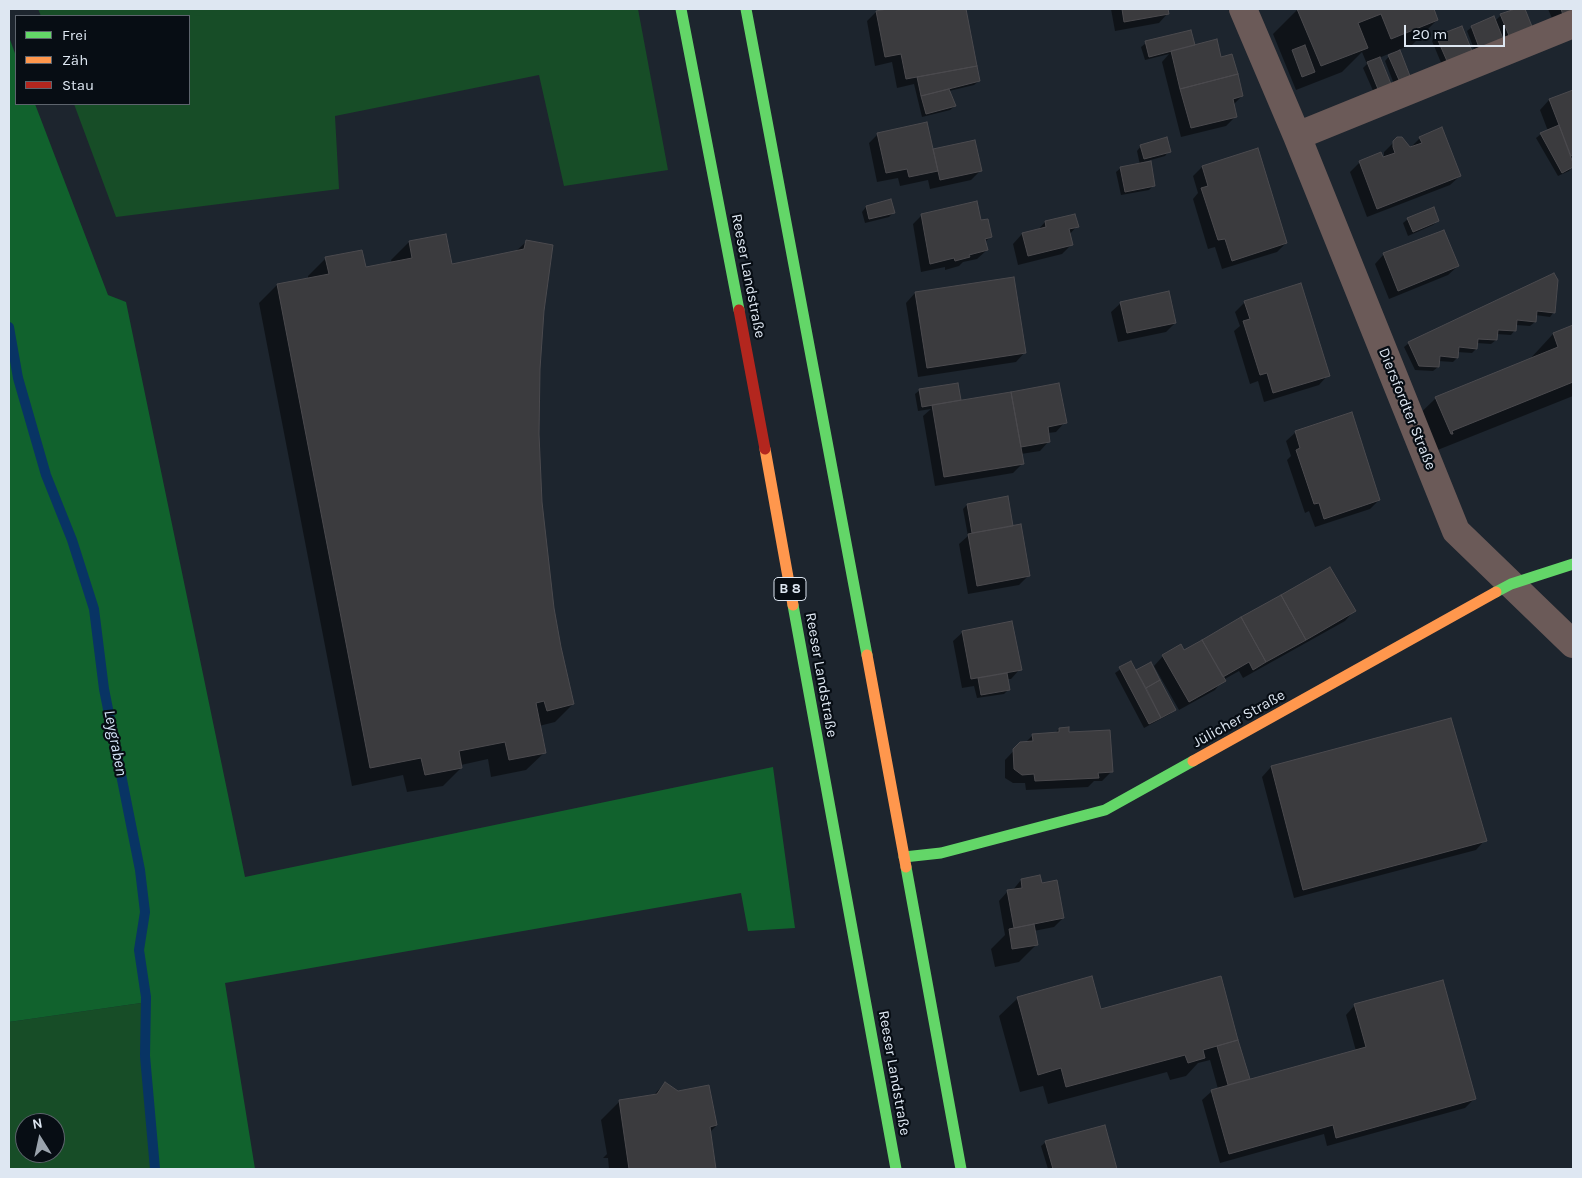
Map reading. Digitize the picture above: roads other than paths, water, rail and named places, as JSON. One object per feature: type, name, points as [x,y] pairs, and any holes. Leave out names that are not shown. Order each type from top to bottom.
[{"type":"main road","name":"Reeser Landstraße","points":[[681,9],[746,351],[896,1169]]},
{"type":"main road","points":[[746,9],[961,1169]]},
{"type":"main road","name":"Jülicher Straße","points":[[904,857],[941,853],[1105,810],[1512,584],[1573,564]]},
{"type":"street","name":"Diersfordter Straße","points":[[1243,9],[1297,136],[1456,531],[1573,644]]},
{"type":"street","points":[[1297,136],[1573,24]]},
{"type":"waterway","name":"Leygraben","points":[[9,327],[18,378],[46,475],[72,540],[94,609],[104,689],[140,870],[145,912],[139,950],[146,997],[145,1056],[155,1169]]}]
